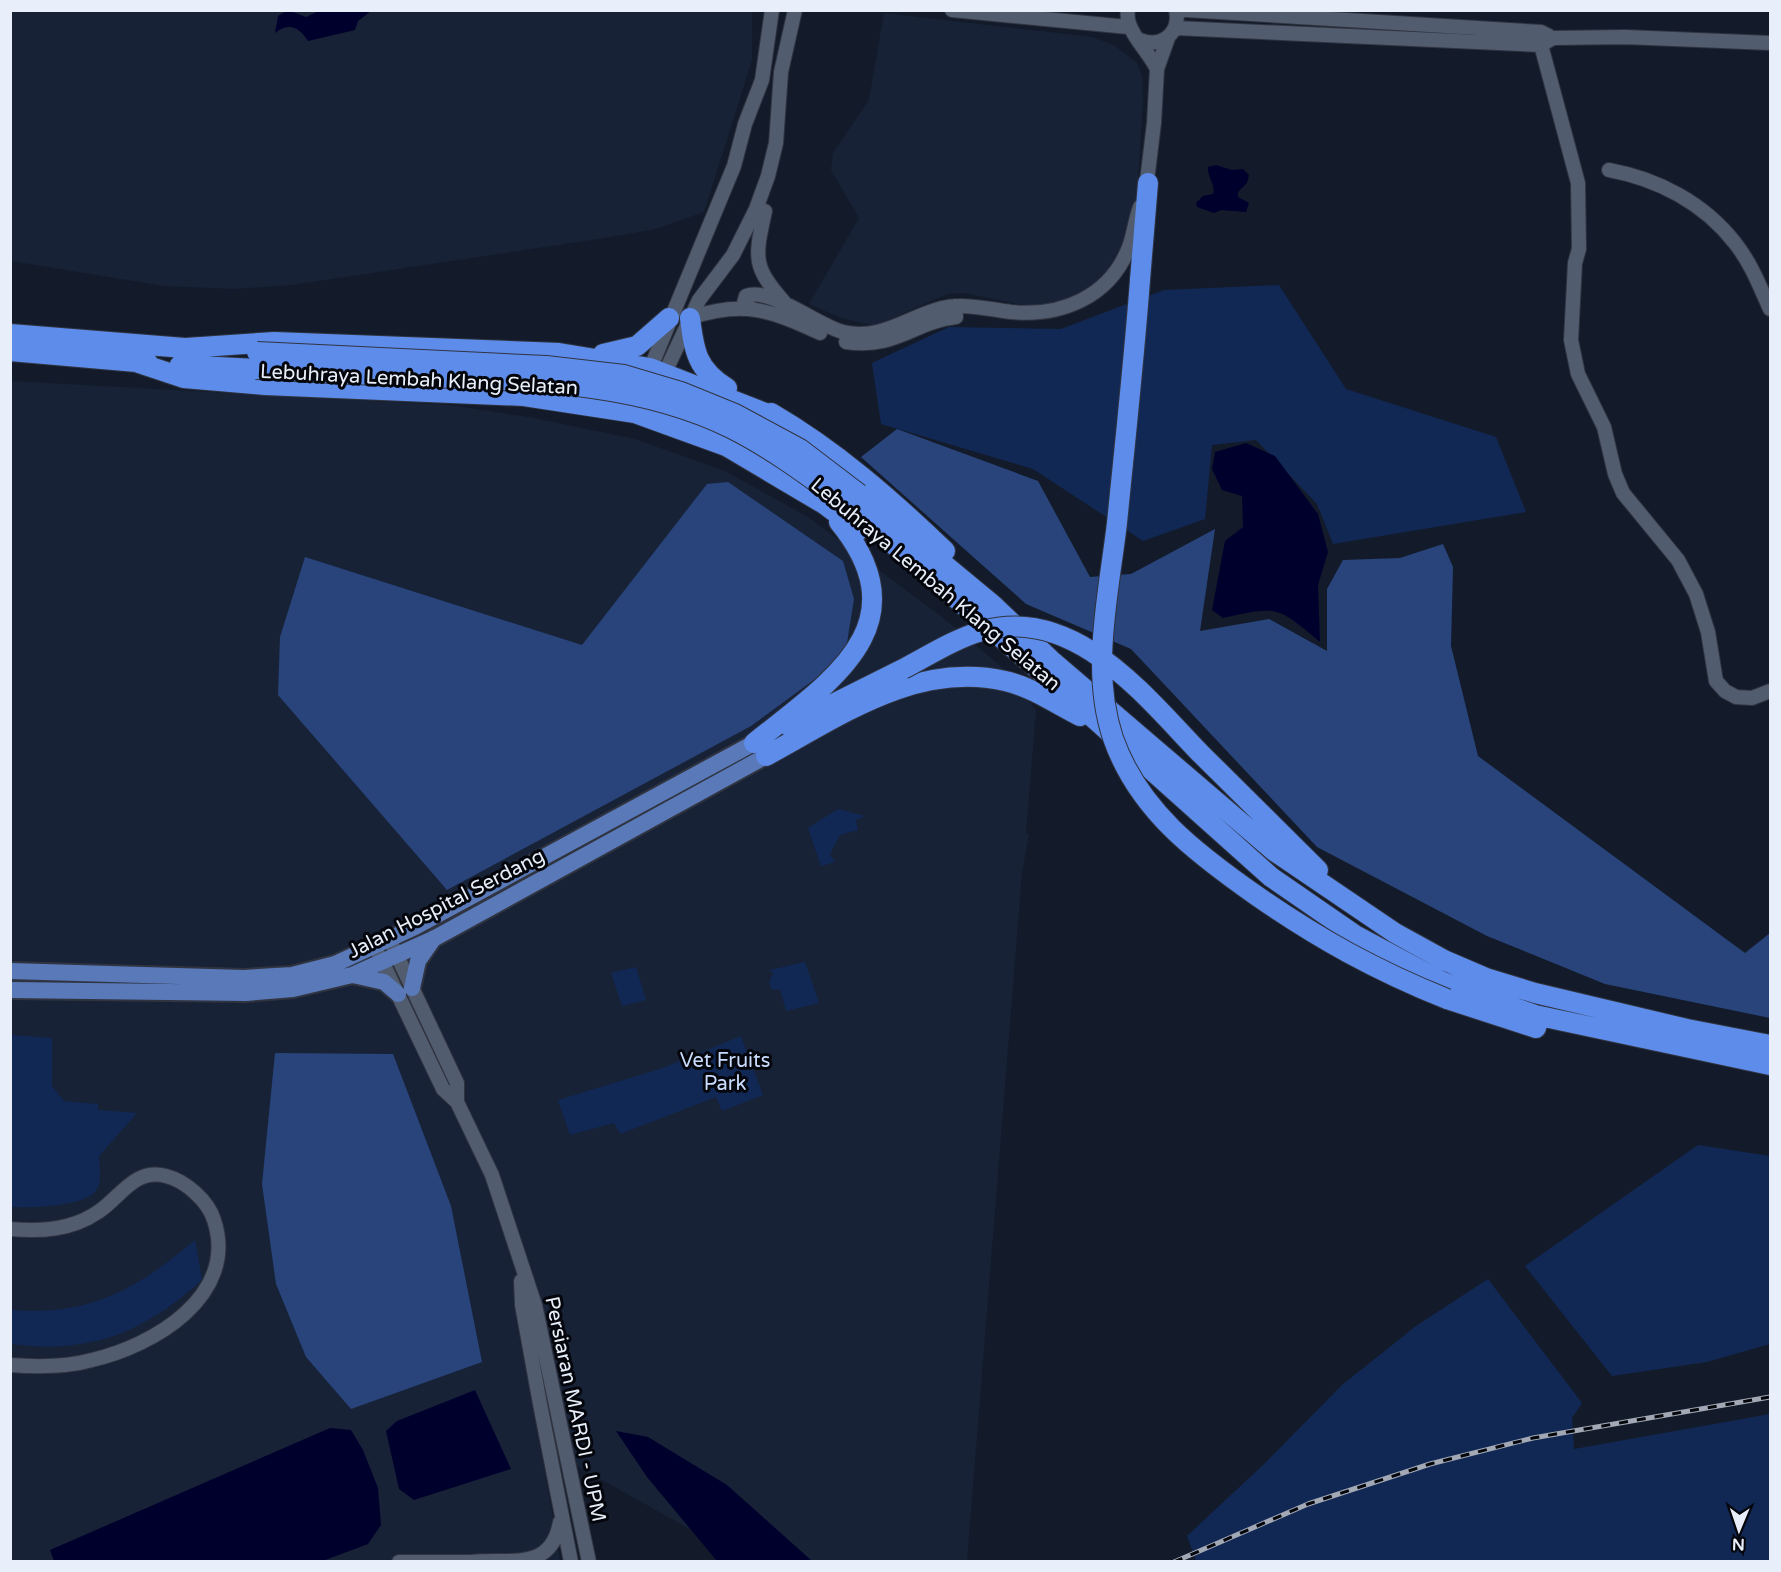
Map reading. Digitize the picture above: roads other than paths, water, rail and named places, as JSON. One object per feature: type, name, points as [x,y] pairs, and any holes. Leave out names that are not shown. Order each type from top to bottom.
[{"type":"highway","points":[[1148,183],[1133,373],[1105,627],[1102,681],[1113,738],[1149,804],[1168,827],[1204,860],[1312,934],[1393,978],[1447,999],[1539,1029],[1678,1059],[1764,1064]]},
{"type":"highway","points":[[586,357],[637,346],[669,318]]},
{"type":"highway","points":[[690,318],[696,354],[706,373],[783,420],[850,467],[906,513],[965,570],[993,605]]},
{"type":"highway","name":"Lebuhraya Lembah Klang Selatan","points":[[10,334],[186,348],[256,360]]},
{"type":"highway","points":[[186,348],[274,342],[346,343],[527,350],[586,357],[657,370],[783,420]]},
{"type":"highway","name":"Lebuhraya Lembah Klang Selatan","points":[[10,351],[136,362],[256,360],[546,366],[624,375],[681,392],[735,414],[800,449],[854,499],[917,567],[1104,728],[1271,877],[1355,935],[1443,982],[1535,1015],[1764,1064]]},
{"type":"highway","points":[[136,362],[184,378],[265,385],[524,396],[642,415],[726,446],[824,504],[888,552],[917,567]]},
{"type":"highway","name":"Lebuhraya Lembah Klang Selatan","points":[[854,499],[993,605],[1051,660],[1274,851],[1355,907],[1444,960],[1486,978],[1611,1012],[1770,1045]]},
{"type":"highway","points":[[760,749],[842,670],[858,648],[868,624],[872,590],[867,567],[852,538],[824,504]]},
{"type":"highway","points":[[760,749],[903,669],[982,631],[1005,627],[1035,628],[1076,642],[1114,667],[1355,907]]},
{"type":"highway","points":[[760,749],[883,693],[927,680],[968,677],[1005,681],[1033,691],[1104,728]]},
{"type":"main road","name":"Jalan Hospital Serdang","points":[[10,990],[246,993],[318,985],[352,975],[435,938],[760,749]]},
{"type":"main road","name":"Jalan Hospital Serdang","points":[[10,971],[244,978],[292,975],[314,970],[382,944],[760,749]]},
{"type":"main road","points":[[352,975],[384,982],[405,991],[418,961],[435,938]]},
{"type":"street","points":[[642,415],[657,370],[669,318],[734,166],[745,124],[762,80],[772,10]]},
{"type":"street","points":[[774,299],[755,276],[749,260],[776,143],[781,72],[795,10]]},
{"type":"street","points":[[952,10],[1128,27],[1140,40],[1157,69]]},
{"type":"street","points":[[1128,10],[1128,27]]},
{"type":"street","points":[[690,318],[718,310],[752,309],[778,313],[828,332],[859,335],[879,332],[941,308],[956,311],[1040,312],[1076,304],[1092,295],[1118,268],[1129,247],[1148,183],[1157,69],[1172,33],[1176,10]]},
{"type":"street","points":[[1186,10],[1545,38]]},
{"type":"street","points":[[1140,40],[1158,43],[1172,33],[1625,37],[1770,43]]},
{"type":"street","points":[[1545,38],[1578,183],[1580,242],[1575,263],[1572,340],[1578,374],[1604,427],[1615,474],[1623,493],[1678,560],[1696,594],[1708,632],[1716,681],[1725,691],[1736,697],[1752,698],[1770,692]]},
{"type":"street","points":[[1609,170],[1658,183],[1716,222],[1748,262],[1770,309]]},
{"type":"street","points":[[657,370],[699,300],[733,255],[761,210]]},
{"type":"street","points":[[761,210],[759,267],[768,284],[788,306]]},
{"type":"street","points":[[752,309],[744,303],[749,294],[774,299],[828,332]]},
{"type":"street","name":"Persiaran MARDI - UPM","points":[[382,944],[405,991],[443,1089],[457,1102],[492,1175],[535,1305],[585,1557]]},
{"type":"street","points":[[10,1229],[49,1230],[68,1226],[98,1213],[140,1176],[154,1173],[177,1180],[191,1189],[204,1203],[213,1216],[219,1246],[210,1282],[199,1299],[185,1314],[142,1344],[90,1361],[10,1365]]},
{"type":"street","name":"Persiaran MARDI - UPM","points":[[521,1267],[522,1305],[571,1562]]},
{"type":"street","points":[[399,1562],[471,1562],[492,1559],[533,1561],[548,1551],[557,1537],[561,1512]]},
{"type":"street","points":[[492,1559],[515,1562]]},
{"type":"railway","points":[[1174,1562],[1308,1504],[1430,1464],[1533,1438],[1770,1397]]},
{"type":"park label","name":"Vet Fruits Park","points":[[725,1072]]}]
